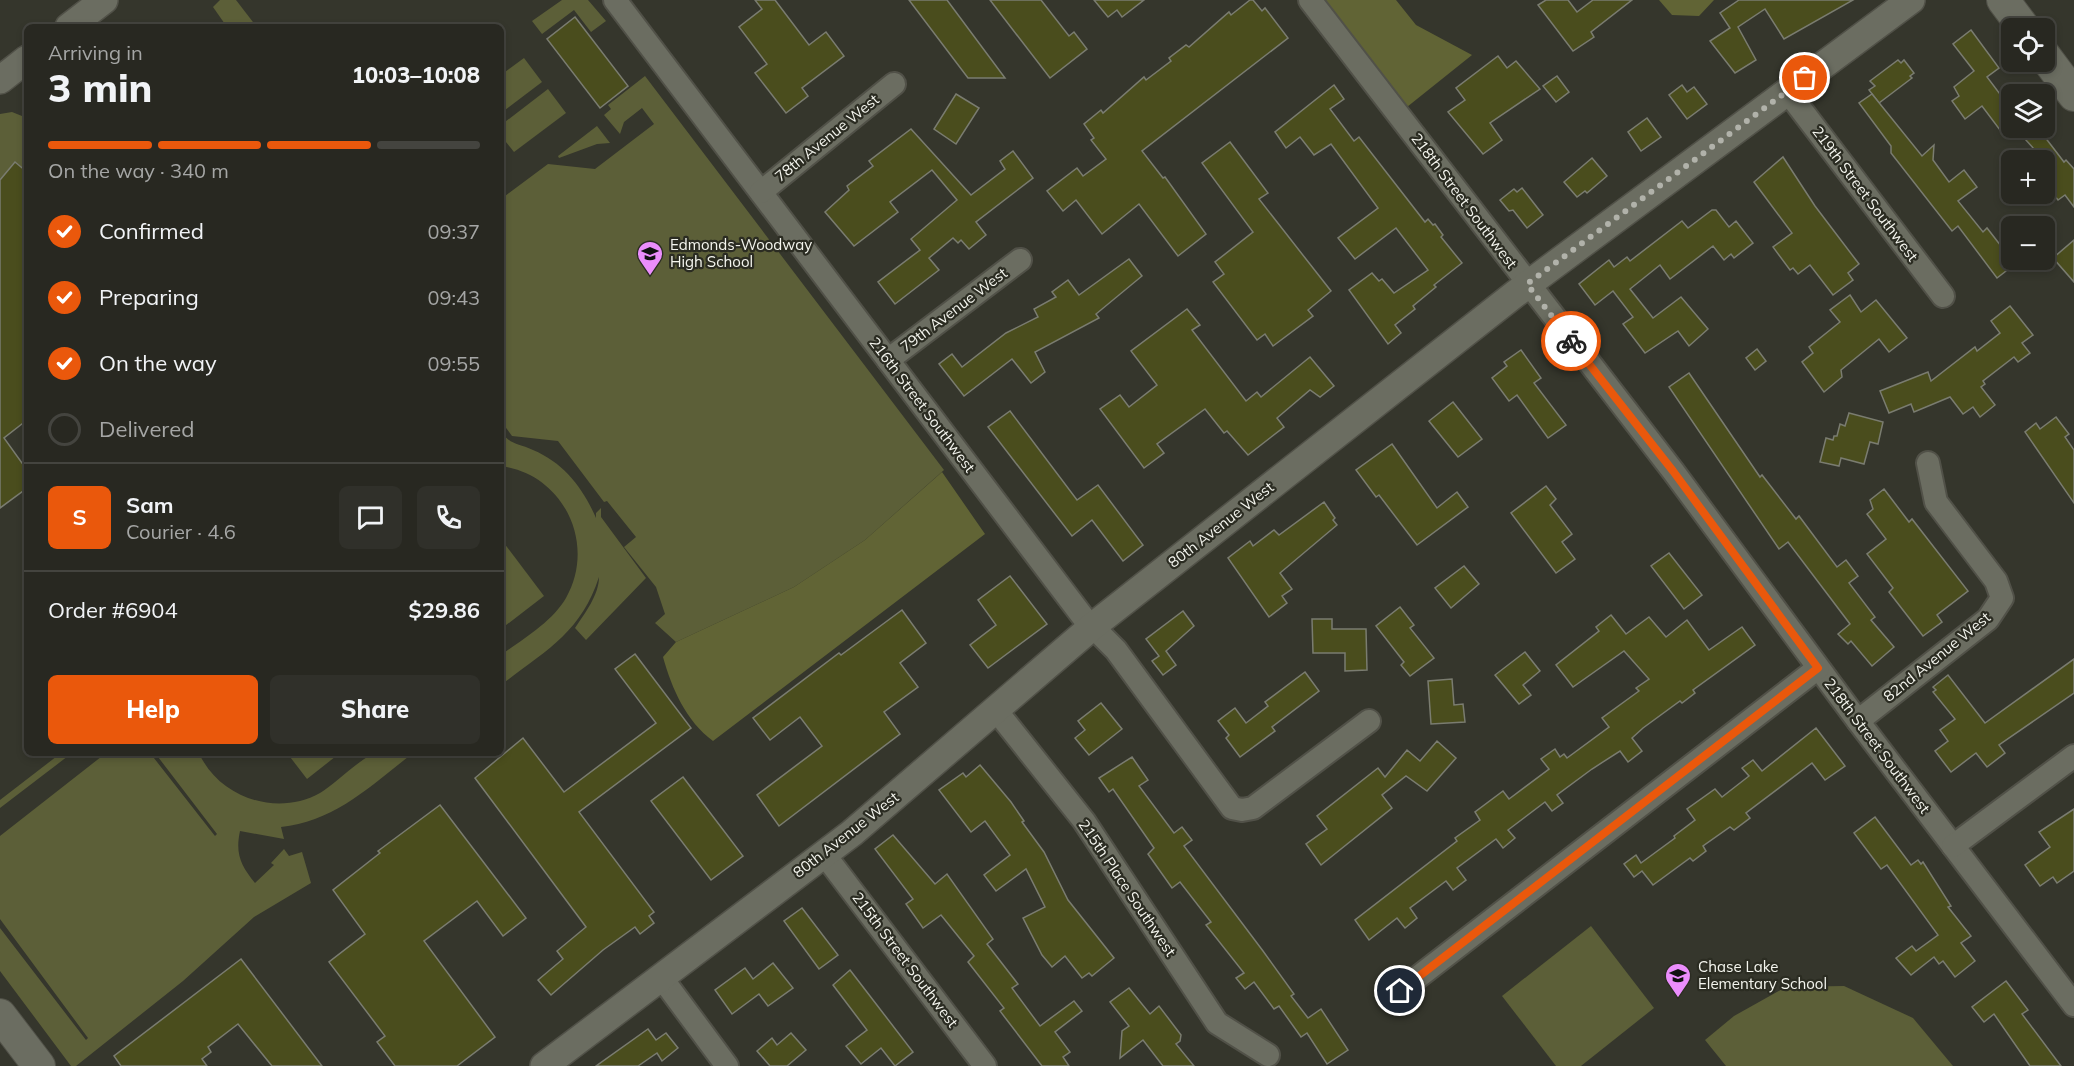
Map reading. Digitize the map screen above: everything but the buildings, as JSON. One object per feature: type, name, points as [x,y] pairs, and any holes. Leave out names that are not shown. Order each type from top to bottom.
[{"type":"main road","points":[[2003,0],[2016,18]]},
{"type":"main road","points":[[2055,70],[2074,95]]},
{"type":"main road","points":[[0,1015],[39,1066]]},
{"type":"street","name":"216th Street Southwest","points":[[615,0],[1093,626],[1116,650],[1232,808],[1242,810],[1253,808],[1369,722]]},
{"type":"street","name":"218th Street Southwest","points":[[1310,0],[1673,471],[1857,721],[2074,1005]]},
{"type":"street","name":"80th Avenue West","points":[[544,1066],[878,812],[1093,626],[1527,284],[1911,0]]},
{"type":"street","points":[[72,24],[98,2]]},
{"type":"street","points":[[0,80],[24,61]]},
{"type":"street","name":"78th Avenue West","points":[[761,192],[894,84]]},
{"type":"street","name":"219th Street Southwest","points":[[1787,91],[1943,296]]},
{"type":"street","name":"79th Avenue West","points":[[888,360],[1020,260]]},
{"type":"street","name":"82nd Avenue West","points":[[1857,721],[1988,619],[2002,598],[1996,581],[1936,502],[1928,463]]},
{"type":"street","points":[[1400,991],[1818,668]]},
{"type":"street","name":"215th Place Southwest","points":[[995,709],[1084,821],[1217,1023],[1268,1055]]},
{"type":"street","points":[[1953,846],[2074,756]]},
{"type":"street","name":"215th Street Southwest","points":[[824,854],[986,1066]]},
{"type":"street","points":[[661,977],[727,1066]]},
{"type":"green space","points":[[220,0],[236,0],[254,24],[225,24],[213,7]]},
{"type":"green space","points":[[562,0],[588,0],[606,21],[591,32],[574,10],[542,34],[532,21]]},
{"type":"green space","points":[[1324,0],[1396,0],[1416,25],[1472,55],[1407,107]]},
{"type":"green space","points":[[1659,0],[1714,0],[1699,16],[1672,15]]},
{"type":"green space","points":[[524,58],[542,82],[504,111],[504,73]]},
{"type":"green space","name":"Edmonds-Woodway High School","points":[[645,76],[944,470],[865,540],[794,587],[676,642],[655,623],[665,614],[656,587],[624,547],[636,537],[607,501],[604,502],[558,441],[512,436],[504,425],[504,197],[548,164],[595,169],[654,124],[642,108],[624,122],[620,134],[604,115],[611,109],[608,105]]},
{"type":"green space","points":[[548,89],[566,113],[514,152],[504,140],[504,123]]},
{"type":"green space","points":[[12,112],[24,117],[24,170],[15,162],[0,180],[0,114]]},
{"type":"green space","points":[[597,126],[610,143],[597,144],[559,158],[558,156]]},
{"type":"green space","points":[[504,436],[512,442],[544,455],[563,469],[579,487],[596,518],[596,513],[601,508],[601,517],[646,578],[586,640],[575,628],[594,597],[599,577],[582,613],[572,627],[547,651],[504,683],[504,653],[536,630],[560,607],[575,577],[578,555],[575,534],[568,514],[557,497],[542,482],[523,472],[504,467]]},
{"type":"green space","points":[[942,472],[985,534],[713,741],[703,733],[681,704],[663,657],[676,642],[794,587],[865,540]]},
{"type":"green space","points":[[504,543],[544,596],[504,627]]},
{"type":"green space","points":[[57,756],[68,756],[0,808],[0,800]]},
{"type":"green space","points":[[102,756],[152,756],[215,836],[217,834],[157,756],[201,756],[208,769],[220,782],[235,792],[268,803],[286,803],[303,800],[320,793],[369,756],[409,756],[352,800],[335,810],[300,824],[281,827],[284,839],[240,831],[238,846],[240,859],[255,883],[274,865],[271,863],[284,849],[289,856],[302,852],[311,883],[254,917],[183,981],[76,1066],[71,1066],[0,971],[0,928],[86,1040],[88,1038],[0,919],[0,836]]},
{"type":"green space","points":[[289,756],[336,756],[307,779]]},
{"type":"green space","points":[[1591,926],[1654,1008],[1581,1066],[1556,1066],[1502,996]]},
{"type":"green space","points":[[1844,986],[1913,1018],[1953,1066],[1726,1066],[1705,1040],[1734,1016],[1786,987]]},
{"type":"way so far","points":[[1571,341],[1527,284],[1805,78]]},
{"type":"place","name":"Edmonds-Woodway High School","points":[[650,277]]},
{"type":"place","name":"Chase Lake Elementary School","points":[[1678,999]]},
{"type":"route","points":[[1400,991],[1818,668],[1673,471],[1571,341]]}]
